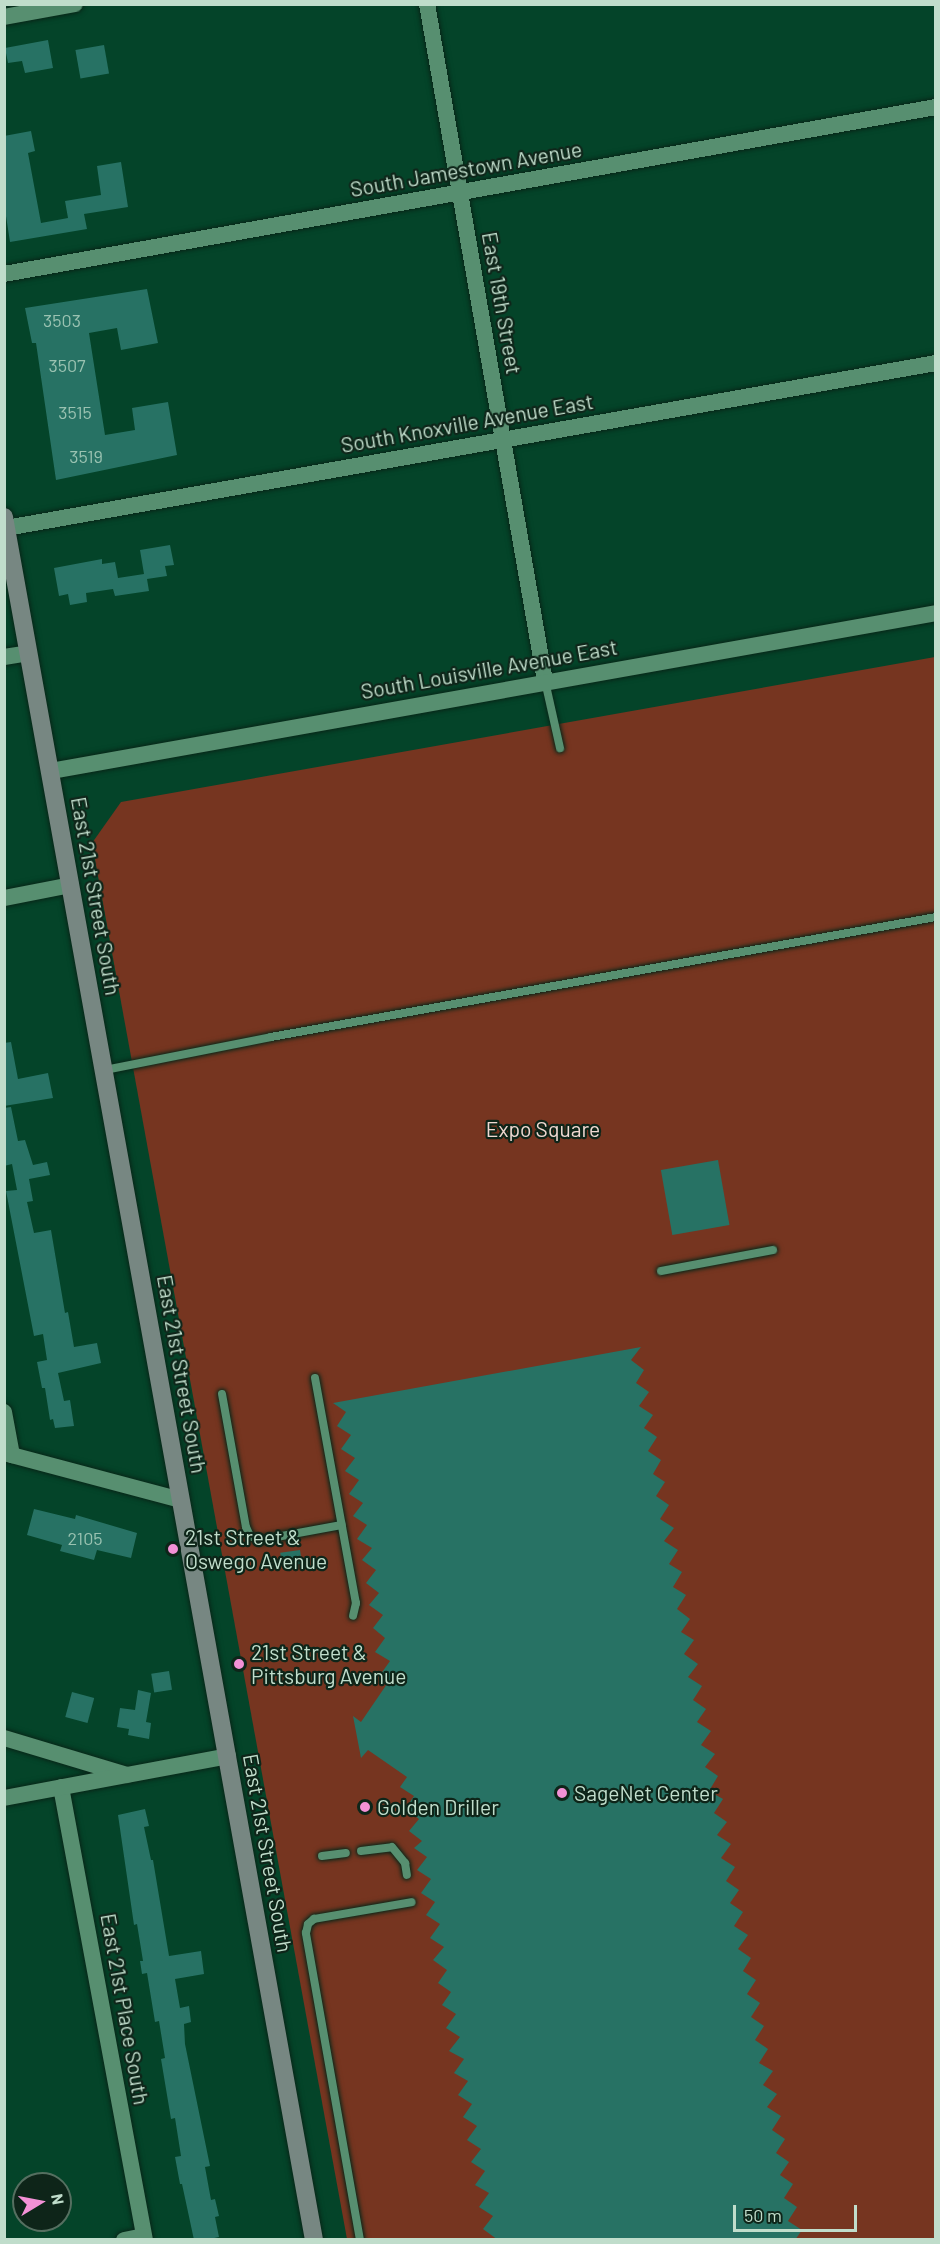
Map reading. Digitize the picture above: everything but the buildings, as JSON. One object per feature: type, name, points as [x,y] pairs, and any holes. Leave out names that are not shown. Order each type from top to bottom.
[{"type":"main road","name":"East 21st Street South","points":[[5,523],[314,2240]]},
{"type":"street","points":[[4,17],[33,8],[75,4]]},
{"type":"street","name":"East 19th Street","points":[[426,4],[545,681]]},
{"type":"street","name":"South Jamestown Avenue","points":[[4,274],[936,107]]},
{"type":"street","name":"South Knoxville Avenue East","points":[[5,523],[503,440],[936,363]]},
{"type":"street","name":"South Louisville Avenue East","points":[[51,771],[936,613]]},
{"type":"street","points":[[4,657],[29,653]]},
{"type":"street","points":[[4,898],[71,885]]},
{"type":"street","points":[[4,1412],[8,1454],[182,1500]]},
{"type":"street","points":[[4,1738],[130,1776]]},
{"type":"street","points":[[4,1797],[130,1776],[228,1756]]},
{"type":"street","name":"East 21st Place South","points":[[62,1787],[144,2238]]},
{"type":"street","points":[[124,2240],[144,2238]]},
{"type":"lane","points":[[545,681],[560,748]]},
{"type":"lane","points":[[105,1070],[271,1037],[936,917]]},
{"type":"lane","points":[[661,1271],[773,1250]]},
{"type":"lane","points":[[315,1378],[356,1603],[353,1616]]},
{"type":"lane","points":[[222,1394],[246,1527],[250,1536],[260,1540],[342,1525]]},
{"type":"lane","points":[[361,1851],[392,1847],[400,1854],[407,1875]]},
{"type":"lane","points":[[322,1856],[346,1853]]},
{"type":"lane","points":[[360,2240],[306,1933],[308,1924],[314,1919],[412,1902]]},
{"type":"green space","name":"Expo Square","points":[[935,657],[935,2239],[347,2239],[92,843],[121,802]]},
{"type":"place","name":"21st Street & Oswego Avenue","points":[[173,1549]]},
{"type":"place","name":"21st Street & Pittsburg Avenue","points":[[239,1664]]},
{"type":"place","name":"SageNet Center","points":[[562,1793]]},
{"type":"place","name":"Golden Driller","points":[[365,1807]]}]
